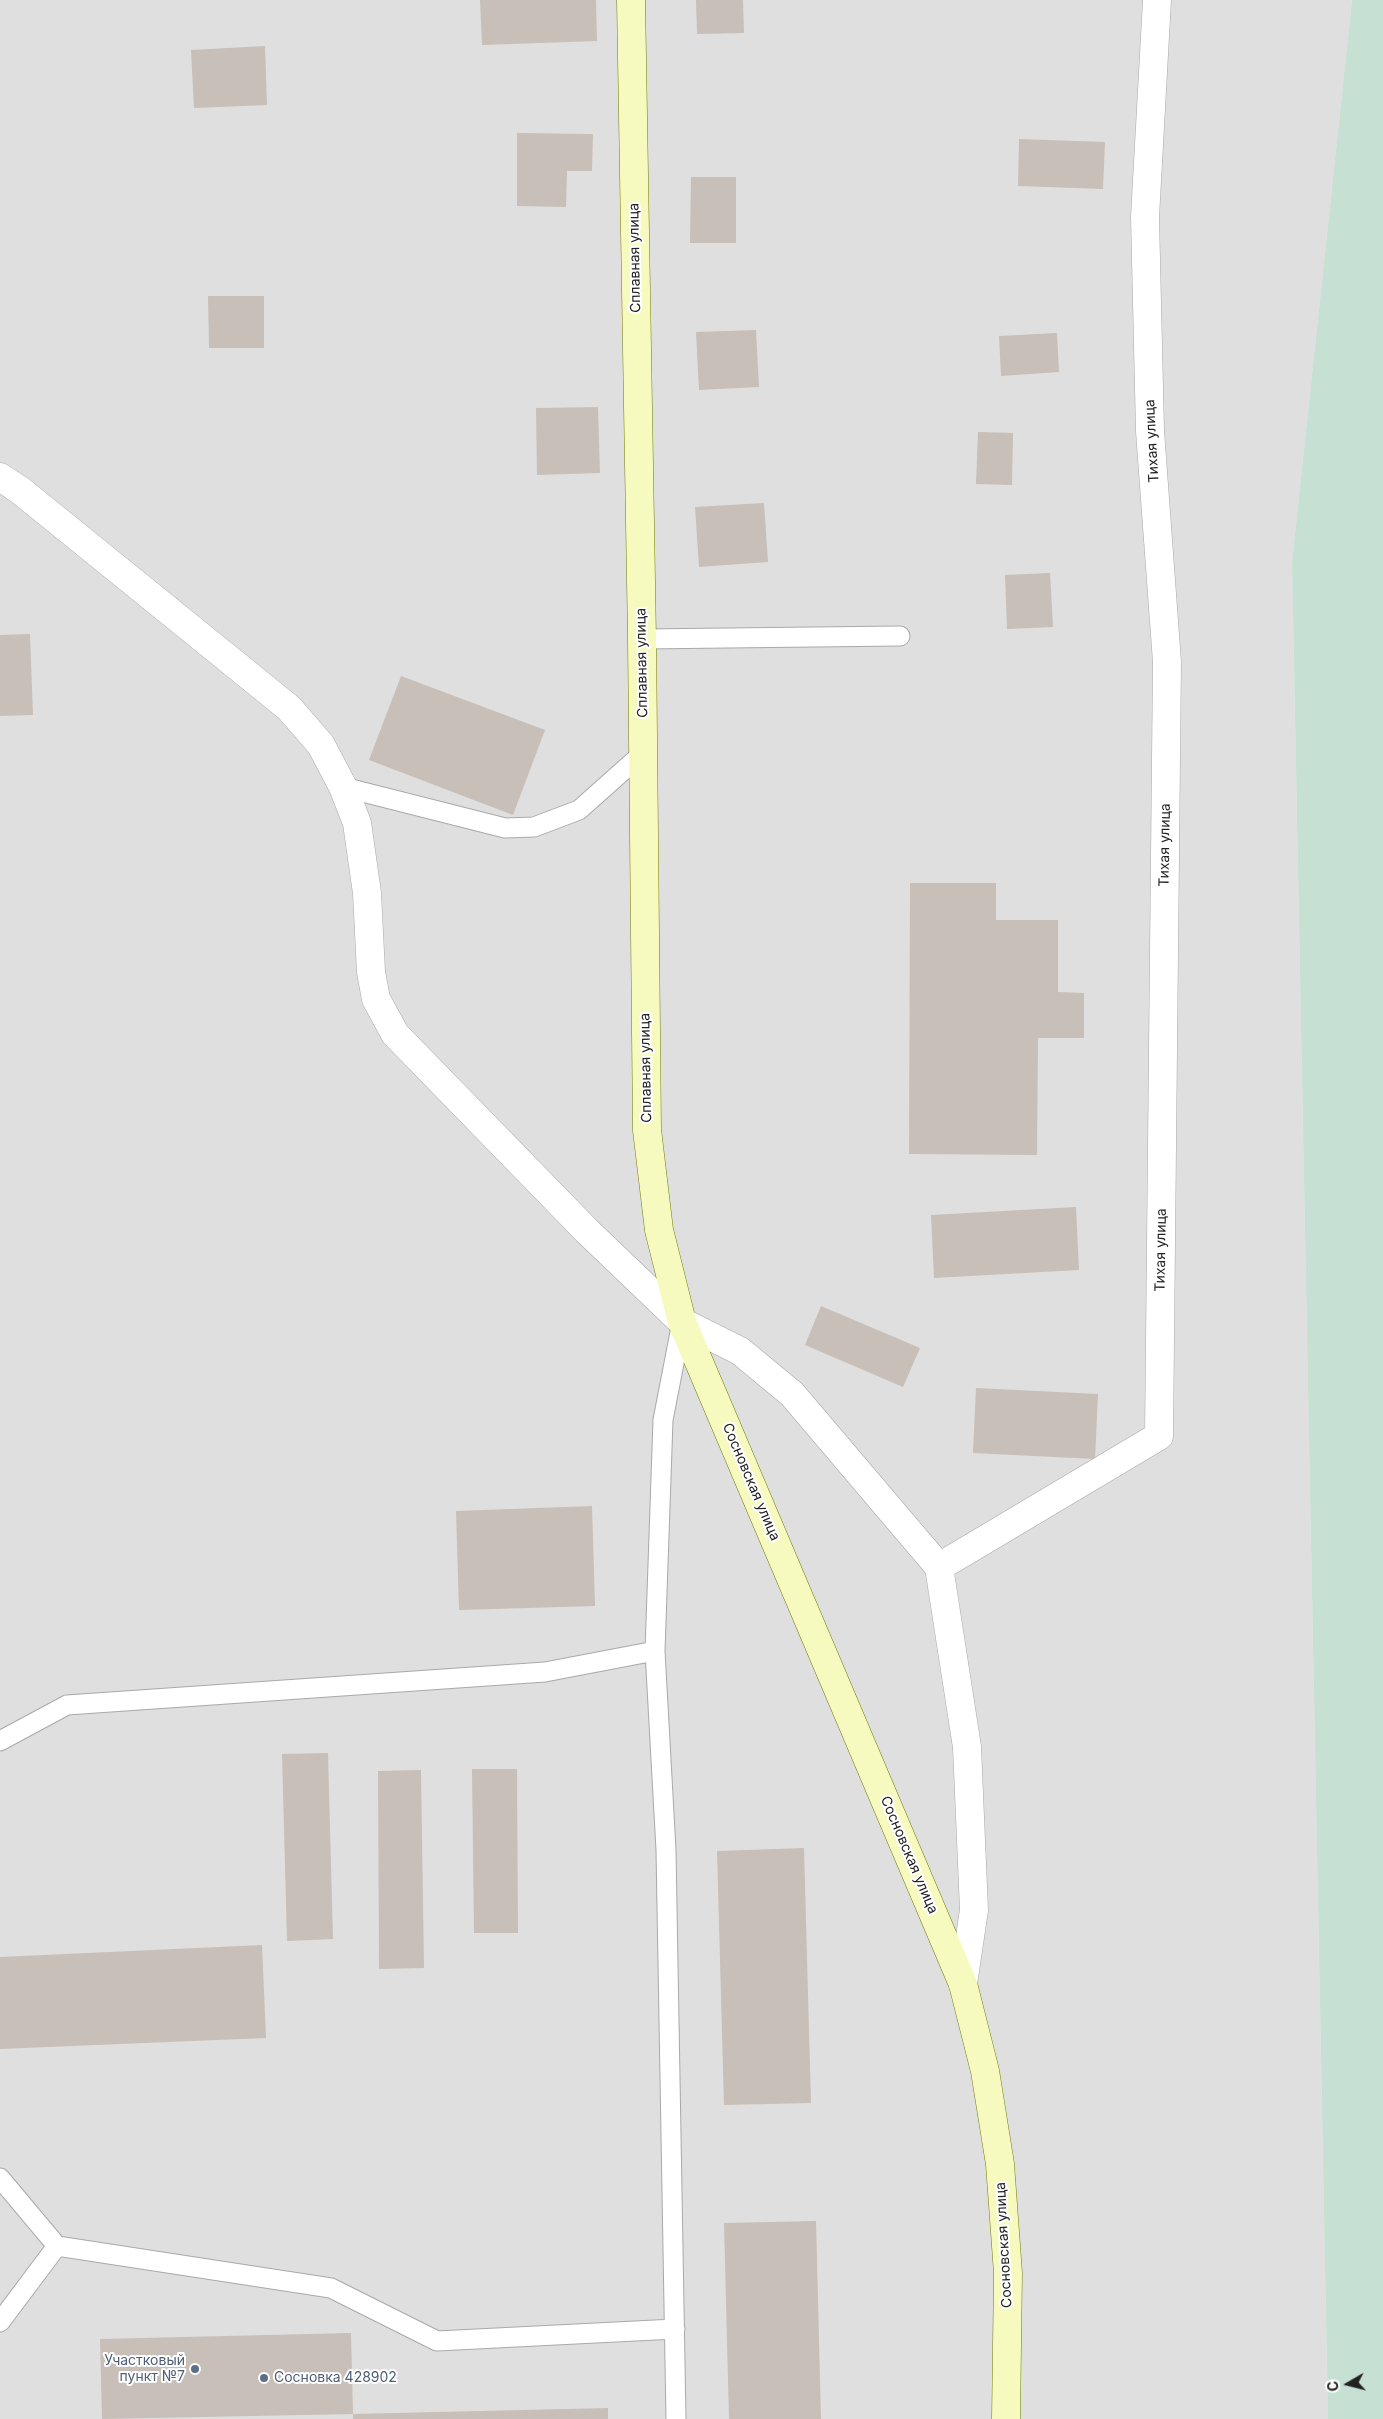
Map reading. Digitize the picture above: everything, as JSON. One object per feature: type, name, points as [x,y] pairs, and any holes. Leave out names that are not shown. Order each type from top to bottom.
[{"type":"street","name":"Сплавная улица","points":[[631,0],[642,639],[647,1130],[659,1230],[682,1322]]},
{"type":"street","name":"Тихая улица","points":[[939,1567],[1159,1436],[1168,662],[1150,431],[1145,217],[1157,0]]},
{"type":"street","points":[[0,477],[21,491],[289,708],[321,745],[343,786],[357,823],[367,894],[371,972],[376,999],[395,1034],[588,1231],[682,1322],[740,1351],[792,1394],[939,1567],[966,1747],[974,1910],[963,1984]]},
{"type":"street","name":"Сосновская улица","points":[[682,1322],[963,1984],[985,2071],[1000,2164],[1008,2273],[1006,2419]]},
{"type":"lane","points":[[642,639],[900,636]]},
{"type":"lane","points":[[343,786],[505,828],[534,828],[579,810],[643,753]]},
{"type":"lane","points":[[676,2419],[666,1850],[655,1650],[663,1420],[682,1322]]},
{"type":"lane","points":[[0,1741],[67,1705],[545,1672],[655,1650]]},
{"type":"lane","points":[[0,2178],[57,2246],[331,2288],[437,2341],[675,2329]]},
{"type":"lane","points":[[0,2322],[57,2246]]},
{"type":"shaded area","points":[[0,0],[1352,0],[1292,562],[1328,2419],[0,2419]]},
{"type":"green space","points":[[1352,0],[1383,0],[1383,2419],[1328,2419],[1292,562]]},
{"type":"building","points":[[480,0],[596,0],[597,41],[482,45]]},
{"type":"building","points":[[696,0],[743,0],[744,33],[697,34]]},
{"type":"building","points":[[265,46],[267,105],[194,108],[191,50]]},
{"type":"building","points":[[517,133],[593,134],[592,171],[567,171],[566,207],[517,206]]},
{"type":"building","points":[[1019,139],[1105,142],[1103,189],[1018,186]]},
{"type":"building","points":[[691,177],[736,177],[736,243],[690,243]]},
{"type":"building","points":[[208,296],[264,296],[264,348],[209,348]]},
{"type":"building","points":[[756,330],[759,387],[699,390],[696,332]]},
{"type":"building","points":[[1057,333],[1059,372],[1001,376],[999,336]]},
{"type":"building","points":[[598,407],[600,473],[537,475],[536,408]]},
{"type":"building","points":[[978,432],[1013,433],[1012,485],[976,484]]},
{"type":"building","points":[[764,503],[768,562],[699,567],[695,507]]},
{"type":"building","points":[[1050,573],[1053,627],[1007,629],[1005,575]]},
{"type":"building","points":[[30,634],[33,715],[0,716],[0,635]]},
{"type":"building","points":[[401,676],[545,730],[513,815],[369,760]]},
{"type":"building","points":[[910,883],[996,883],[996,920],[1058,920],[1058,992],[1084,993],[1084,1038],[1038,1038],[1037,1155],[909,1154]]},
{"type":"building","points":[[1076,1207],[1079,1270],[934,1278],[931,1215]]},
{"type":"building","points":[[821,1306],[920,1348],[903,1387],[805,1345]]},
{"type":"building","points":[[976,1388],[1098,1394],[1095,1459],[973,1453]]},
{"type":"building","points":[[592,1506],[595,1606],[459,1610],[456,1511]]},
{"type":"building","points":[[328,1753],[333,1939],[287,1941],[282,1754]]},
{"type":"building","points":[[472,1769],[517,1769],[518,1933],[474,1933]]},
{"type":"building","points":[[421,1770],[424,1968],[379,1969],[378,1771]]},
{"type":"building","points":[[804,1848],[811,2103],[724,2105],[717,1851]]},
{"type":"building","points":[[262,1945],[266,2038],[0,2049],[0,1957]]},
{"type":"building","points":[[816,2221],[821,2419],[729,2419],[724,2223]]},
{"type":"building","points":[[351,2333],[353,2414],[102,2419],[100,2339]]},
{"type":"building","points":[[608,2408],[608,2419],[353,2419],[353,2414]]},
{"type":"place","name":"Участковый пункт №7","points":[[195,2369]]},
{"type":"place","name":"Сосновка 428902","points":[[264,2378]]}]
